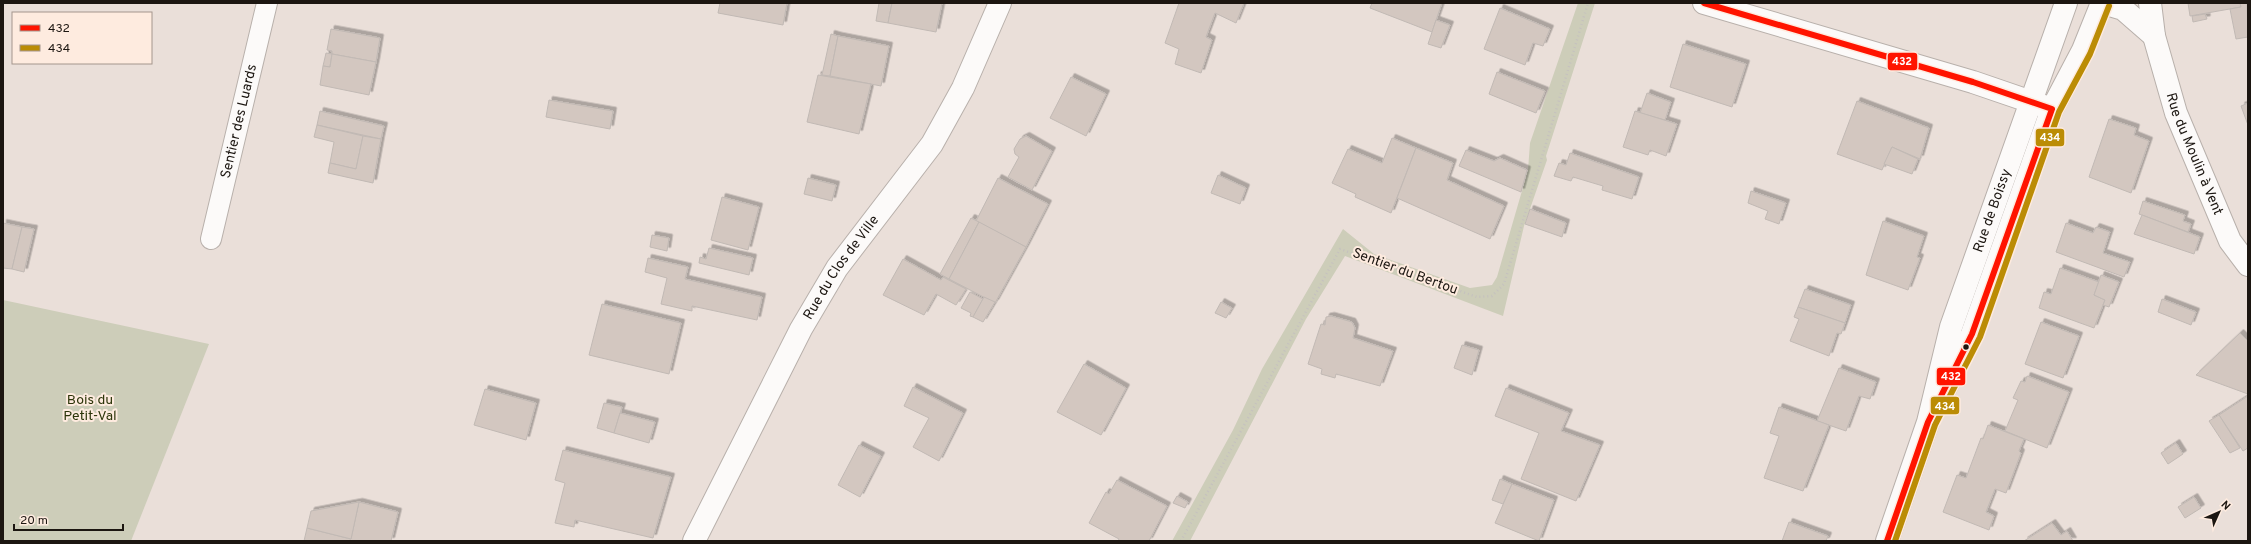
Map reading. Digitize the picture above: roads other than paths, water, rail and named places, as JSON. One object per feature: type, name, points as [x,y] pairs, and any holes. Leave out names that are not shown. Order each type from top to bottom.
[{"type":"street","name":"Rue du Clos de Ville","points":[[694,541],[801,329],[837,268],[932,144],[964,88],[1000,3]]},
{"type":"street","points":[[1704,3],[1973,82],[2052,109]]},
{"type":"street","name":"Rue de Boissy","points":[[1893,537],[1928,422],[1951,327],[2066,3]]},
{"type":"street","points":[[2102,3],[2123,9],[2154,36]]},
{"type":"street","name":"Rue de Boissy","points":[[1928,422],[1972,334],[2052,109],[2083,50],[2102,3]]},
{"type":"street","name":"Rue du Moulin à Vent","points":[[2150,3],[2154,36],[2176,113],[2230,241],[2248,265]]},
{"type":"lane","name":"Sentier des Luards","points":[[211,239],[267,3]]},
{"type":"park label","name":"Bois du Petit-Val","points":[[90,408]]}]
